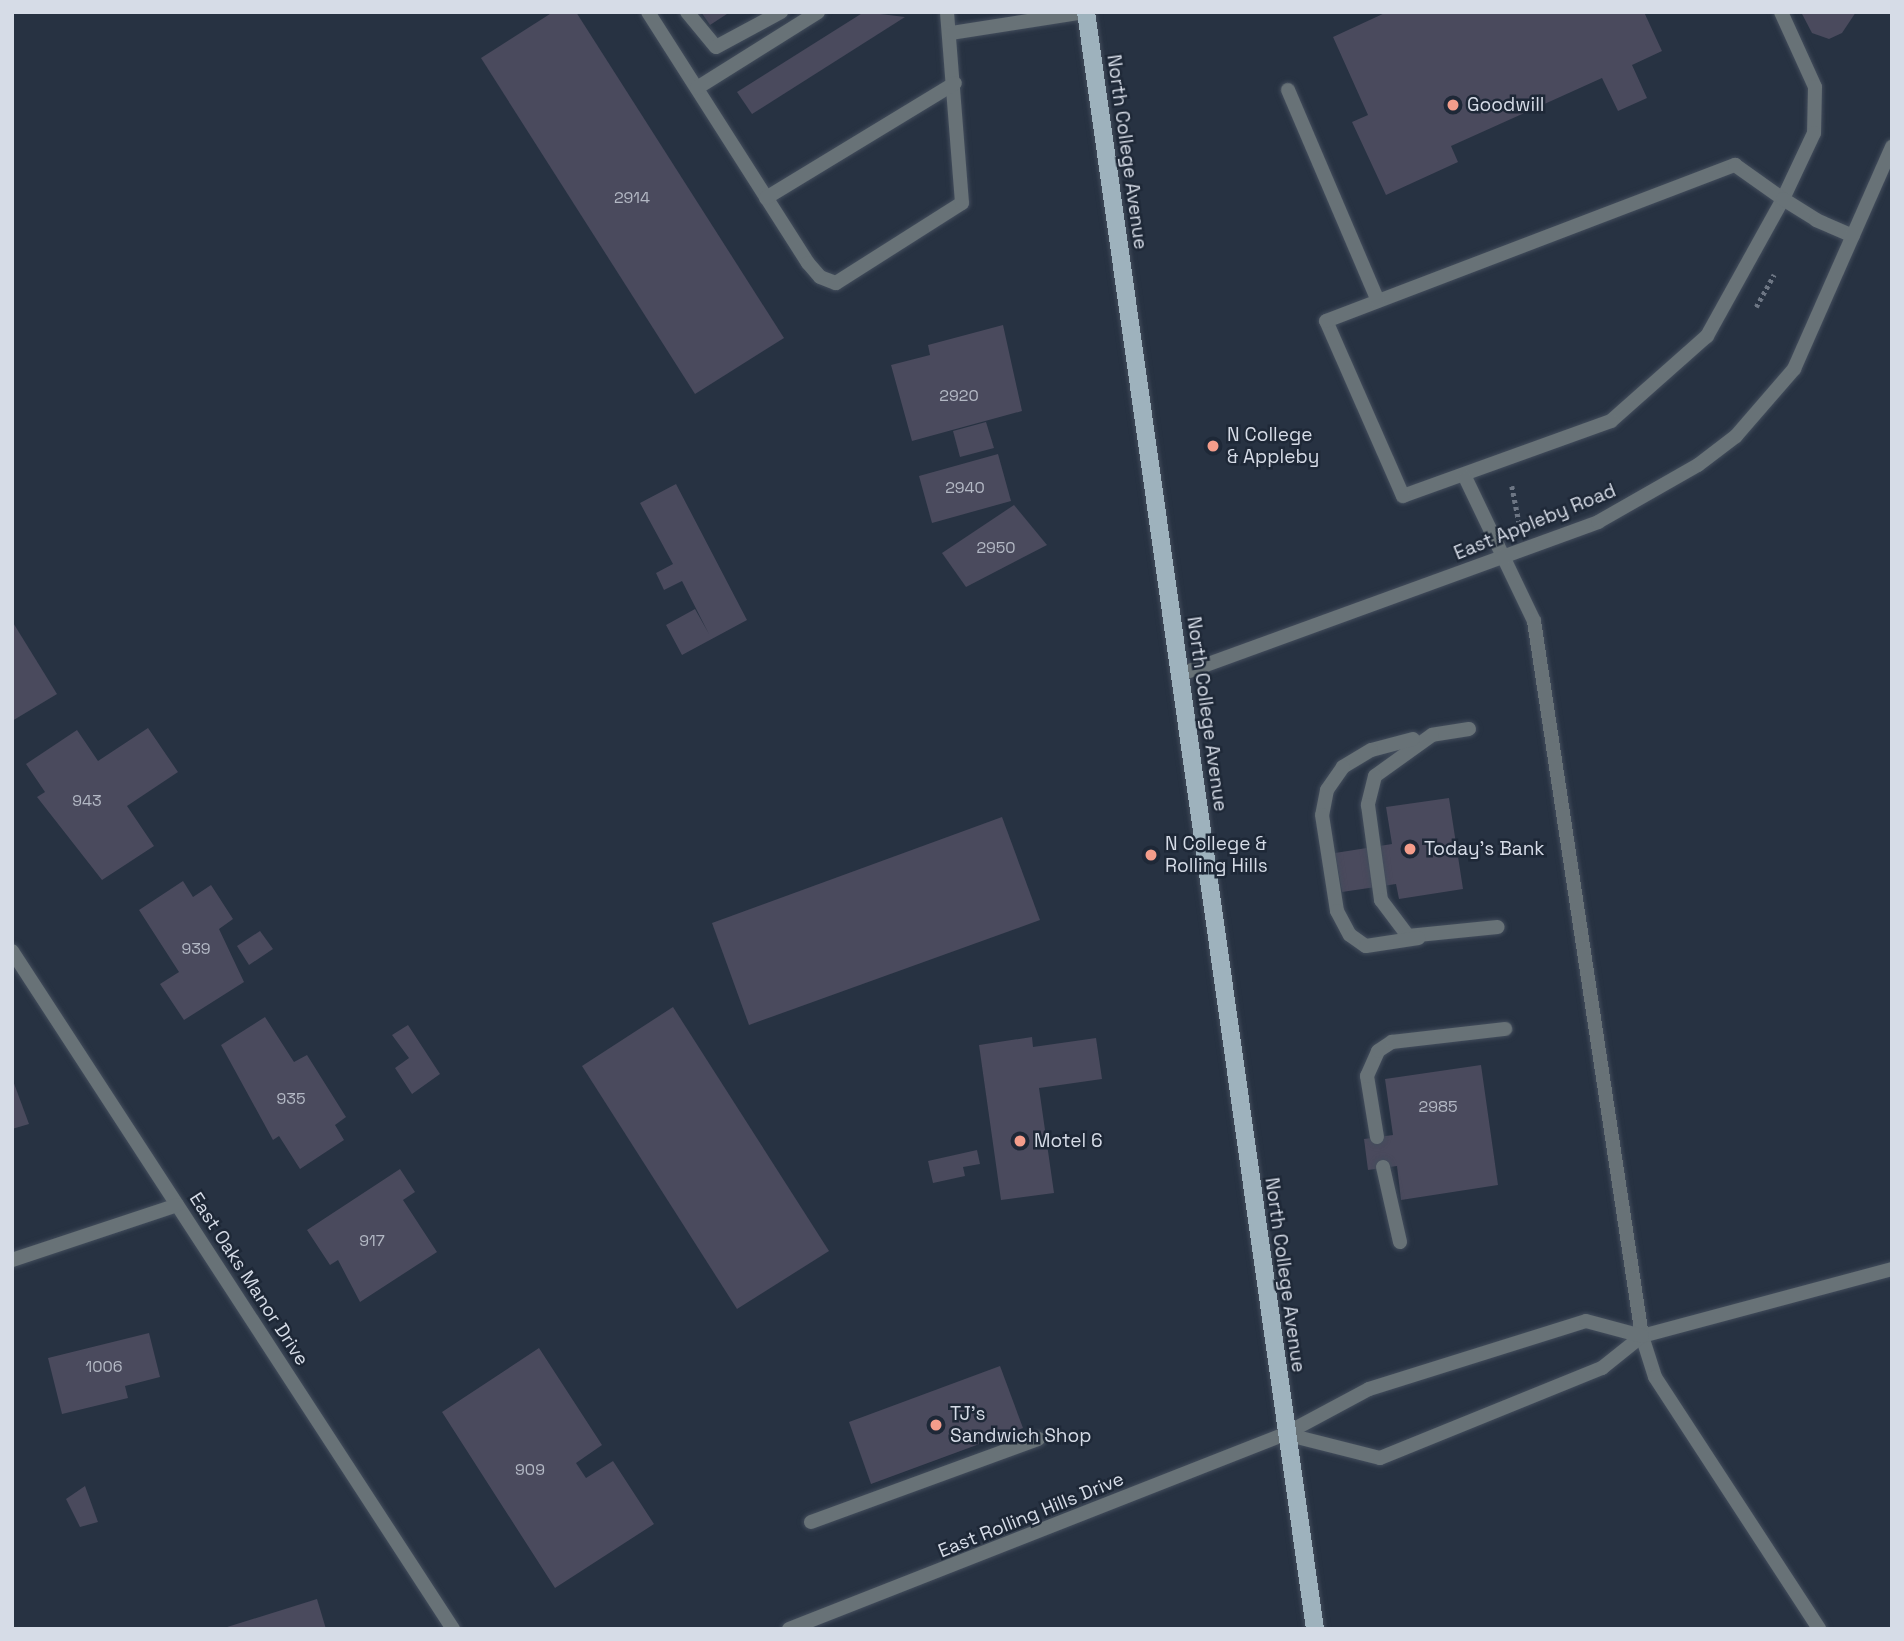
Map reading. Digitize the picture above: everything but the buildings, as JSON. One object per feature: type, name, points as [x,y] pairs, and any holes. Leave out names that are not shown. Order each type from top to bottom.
[{"type":"main road","name":"North College Avenue","points":[[1085,12],[1181,674],[1285,1434],[1315,1629]]},
{"type":"street","points":[[648,12],[766,198],[820,277],[836,283],[852,277],[962,203],[955,83],[947,12]]},
{"type":"street","points":[[687,12],[716,47],[781,12]]},
{"type":"street","points":[[696,88],[818,12]]},
{"type":"street","points":[[951,33],[1085,12]]},
{"type":"street","points":[[1781,12],[1819,104],[1814,133],[1783,199],[1707,336],[1621,412],[1466,479],[1403,496],[1326,321],[1735,165],[1783,199],[1853,236]]},
{"type":"street","points":[[766,198],[955,83]]},
{"type":"street","points":[[1288,90],[1378,301]]},
{"type":"street","name":"East Appleby Road","points":[[1181,674],[1598,522],[1662,488],[1736,436],[1794,369],[1892,147]]},
{"type":"street","points":[[1466,479],[1500,558],[1534,621],[1642,1336],[1655,1377],[1819,1629]]},
{"type":"street","points":[[1469,729],[1371,750],[1343,767],[1327,790],[1322,815],[1337,911],[1350,935],[1366,946],[1498,927]]},
{"type":"street","points":[[1430,937],[1409,936],[1390,920],[1381,900],[1368,805],[1376,776],[1432,735]]},
{"type":"street","name":"East Oaks Manor Drive","points":[[12,951],[453,1629]]},
{"type":"street","points":[[1377,1137],[1367,1076],[1378,1051],[1392,1042],[1505,1029]]},
{"type":"street","points":[[1383,1167],[1401,1242]]},
{"type":"street","points":[[12,1260],[177,1205]]},
{"type":"street","points":[[1285,1434],[1380,1458],[1602,1368],[1642,1336],[1892,1269]]},
{"type":"street","name":"East Rolling Hills Drive","points":[[789,1629],[1285,1434],[1369,1389],[1586,1321],[1642,1336]]},
{"type":"street","points":[[811,1522],[1038,1439]]},
{"type":"place","name":"Goodwill","points":[[1453,105]]},
{"type":"place","name":"N College & Appleby","points":[[1213,446]]},
{"type":"place","name":"Today's Bank","points":[[1410,849]]},
{"type":"place","name":"N College & Rolling Hills","points":[[1151,855]]},
{"type":"place","name":"Motel 6","points":[[1020,1141]]},
{"type":"place","name":"TJ's Sandwich Shop","points":[[936,1425]]}]
